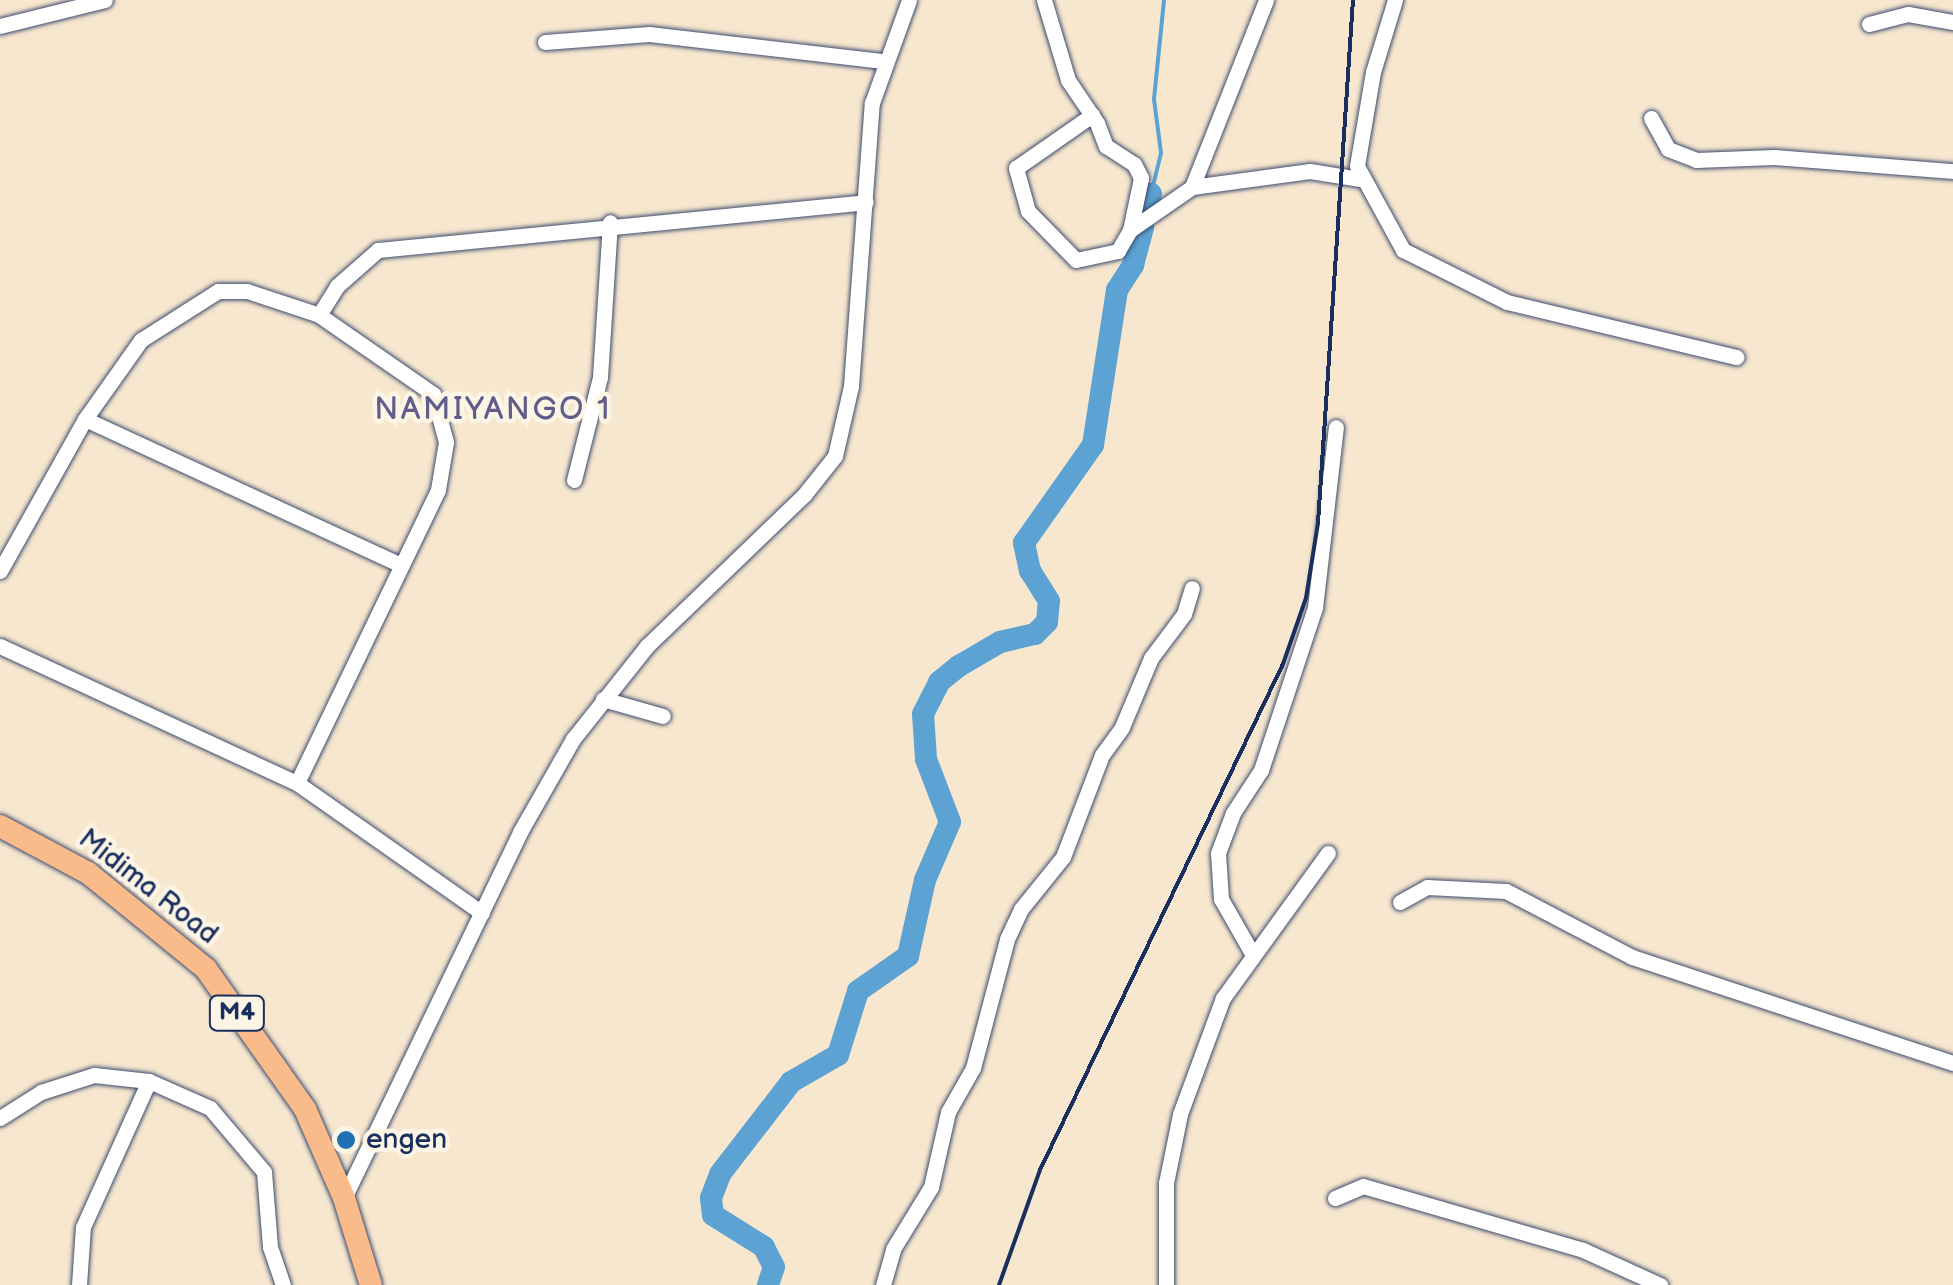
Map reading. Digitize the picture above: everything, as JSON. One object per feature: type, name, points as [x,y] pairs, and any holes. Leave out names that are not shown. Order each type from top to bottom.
[{"type":"main road","name":"Midima Road","points":[[0,826],[88,873],[206,969],[305,1110],[344,1198],[371,1285]]},
{"type":"street","points":[[40,0],[42,18]]},
{"type":"street","points":[[0,26],[105,0]]},
{"type":"street","points":[[344,1198],[546,784],[603,699],[647,646],[804,495],[836,456],[851,386],[872,103],[883,61],[909,0]]},
{"type":"street","points":[[1044,0],[1060,66],[1092,115],[1106,146],[1134,164],[1140,178],[1130,230],[1118,251],[1076,260],[1038,224],[1020,196],[1016,168],[1092,115]]},
{"type":"street","points":[[1192,186],[1266,0]]},
{"type":"street","points":[[1395,0],[1373,72],[1357,160],[1360,178],[1403,250],[1507,302],[1736,357]]},
{"type":"street","points":[[1870,24],[1908,14],[1953,22]]},
{"type":"street","points":[[545,42],[649,34],[883,61]]},
{"type":"street","points":[[1651,118],[1668,149],[1696,160],[1774,156],[1953,171]]},
{"type":"street","points":[[1130,230],[1192,186],[1299,172],[1360,178]]},
{"type":"street","points":[[319,315],[337,286],[378,250],[610,222],[866,202]]},
{"type":"street","points":[[574,480],[600,378],[610,222]]},
{"type":"street","points":[[0,572],[84,420],[141,340],[218,291],[247,291],[319,315],[433,394],[446,442],[438,490],[297,783]]},
{"type":"street","points":[[84,420],[401,564]]},
{"type":"street","points":[[1254,955],[1221,899],[1218,854],[1232,814],[1261,770],[1314,608],[1336,428]]},
{"type":"street","points":[[883,1285],[893,1249],[931,1187],[948,1112],[973,1068],[1007,940],[1021,909],[1062,857],[1102,754],[1122,727],[1151,658],[1184,614],[1192,588]]},
{"type":"street","points":[[0,646],[297,783],[482,913]]},
{"type":"street","points":[[603,699],[663,716]]},
{"type":"street","points":[[1166,1285],[1166,1183],[1180,1114],[1223,998],[1328,852]]},
{"type":"street","points":[[1400,902],[1428,887],[1506,891],[1632,957],[1953,1063]]},
{"type":"street","points":[[0,1118],[41,1092],[94,1075],[149,1081],[210,1108],[264,1172],[270,1247],[283,1285]]},
{"type":"street","points":[[79,1285],[83,1227],[149,1081]]},
{"type":"street","points":[[1336,1198],[1363,1186],[1583,1250],[1660,1285]]},
{"type":"waterway","points":[[1151,194],[1161,153],[1154,99],[1164,0]]},
{"type":"waterway","points":[[1145,215],[1151,194]]},
{"type":"waterway","points":[[768,1285],[774,1267],[764,1247],[713,1215],[711,1198],[720,1174],[791,1082],[838,1055],[858,991],[908,956],[925,880],[950,822],[926,759],[923,714],[939,682],[959,666],[1000,642],[1035,634],[1047,622],[1049,601],[1030,571],[1024,543],[1093,445],[1117,290],[1133,265],[1143,227]]},
{"type":"railway","points":[[999,1285],[1040,1170],[1283,664],[1306,598],[1318,523],[1353,0]]},
{"type":"place","name":"engen","points":[[346,1140]]},
{"type":"district","name":"NAMIYANGO 1","points":[[493,410]]}]
